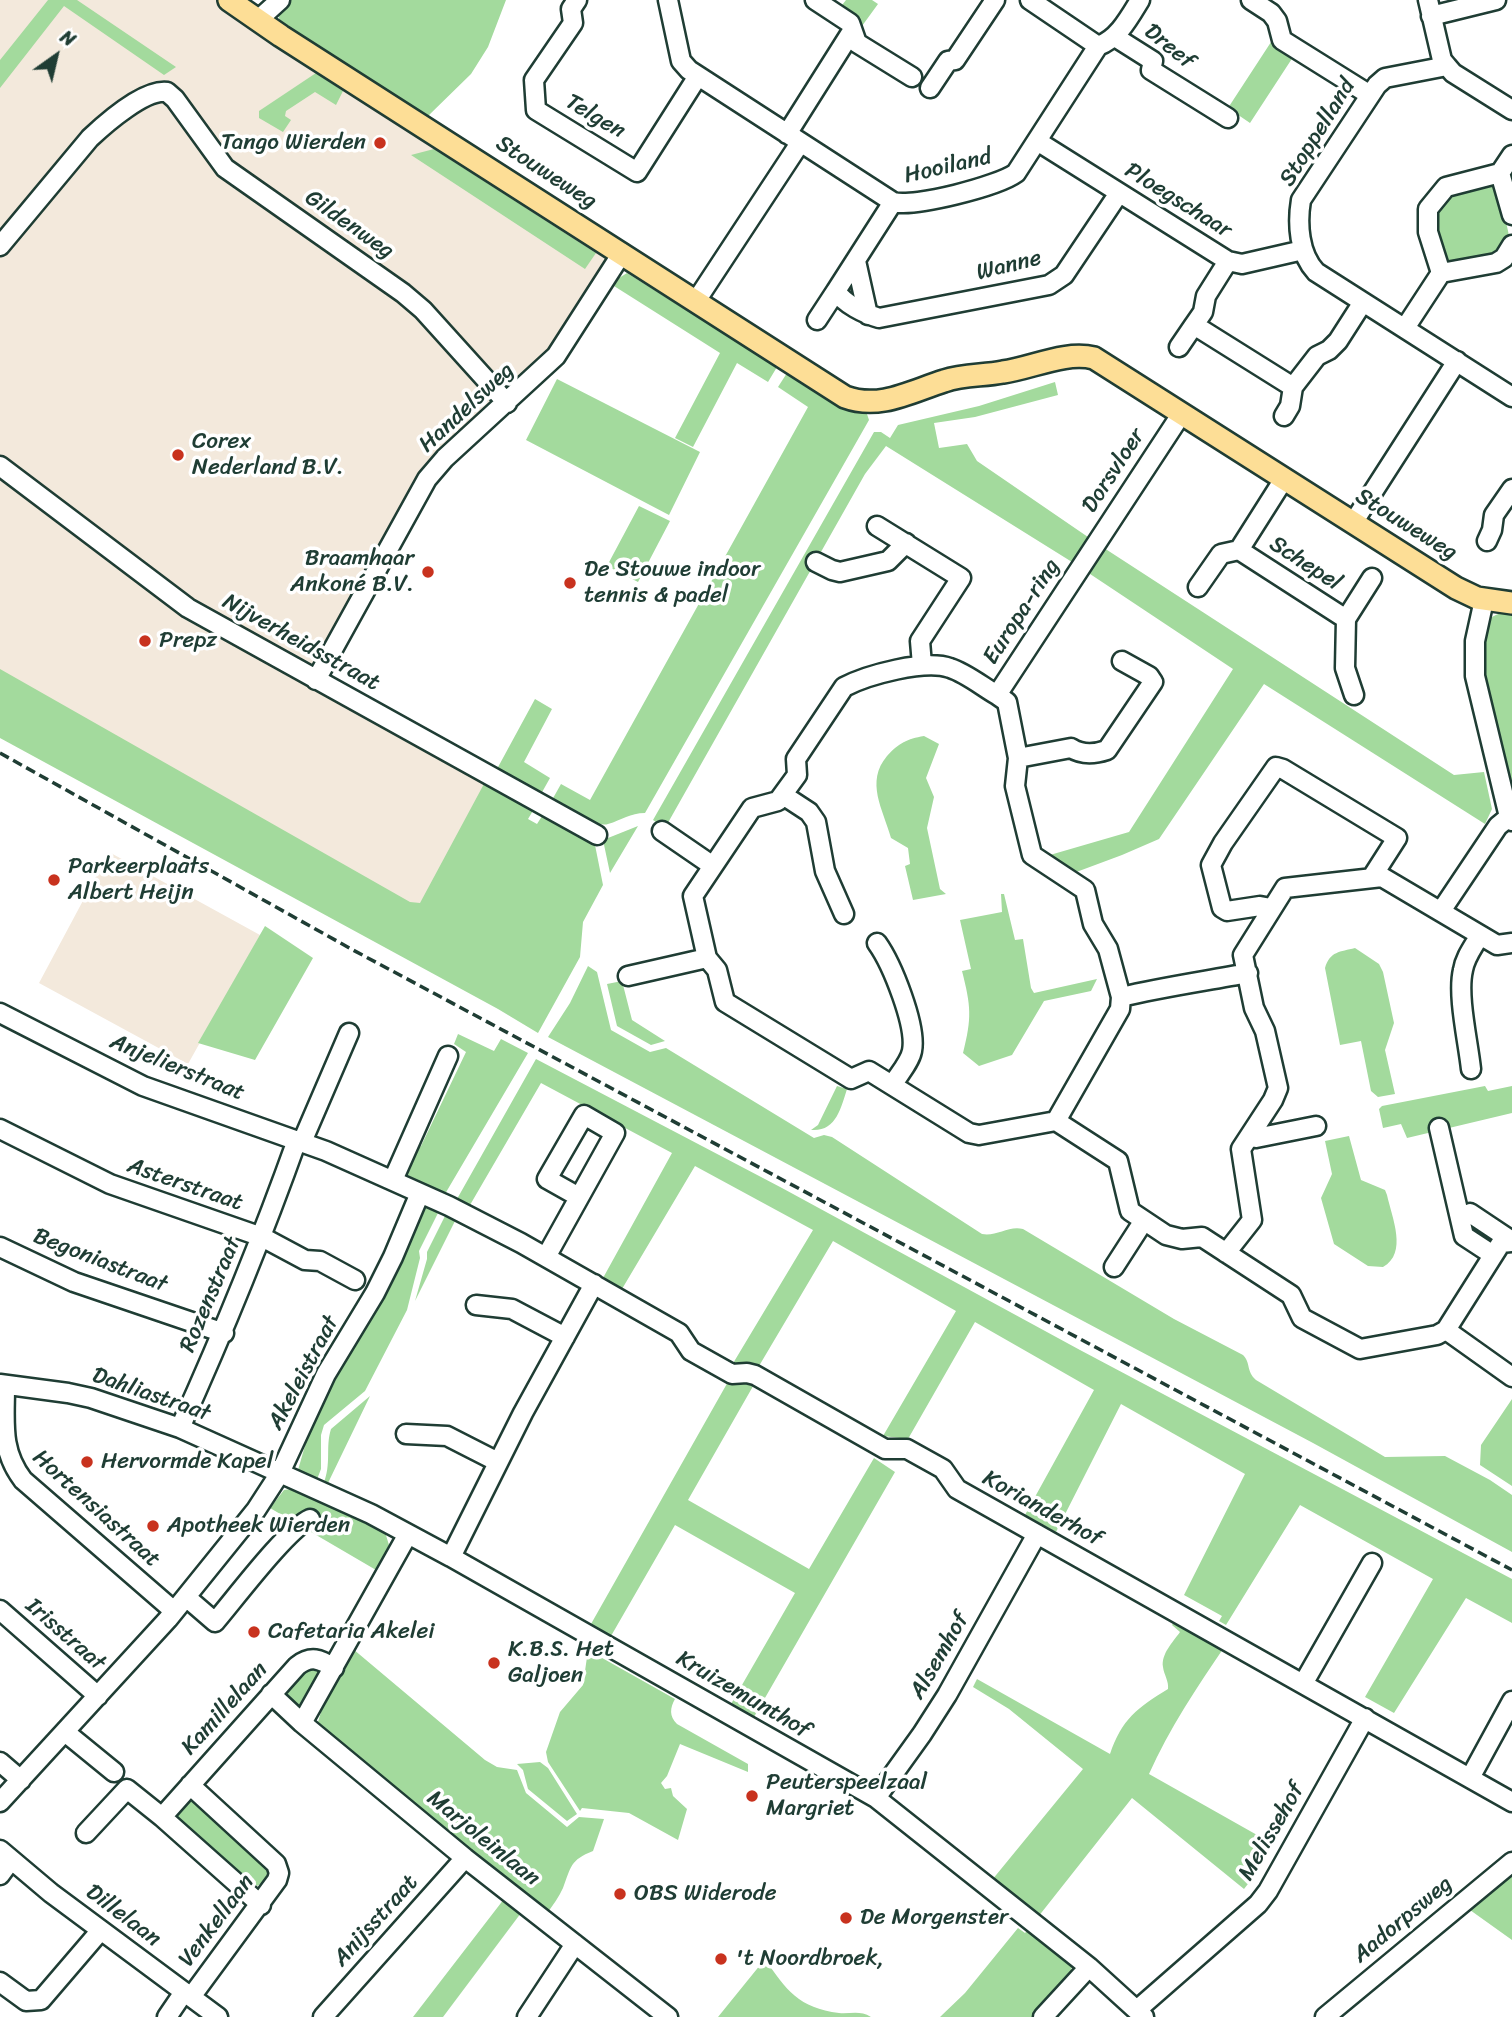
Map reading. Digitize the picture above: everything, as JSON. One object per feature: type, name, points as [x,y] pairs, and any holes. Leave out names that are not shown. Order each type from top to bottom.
[{"type":"main road","name":"Stouweweg","points":[[229,0],[845,397],[880,402],[925,389],[946,389],[980,382],[1002,373],[1063,359],[1110,368],[1455,588],[1483,600],[1512,603]]},
{"type":"street","points":[[258,20],[281,0]]},
{"type":"street","name":"Telgen","points":[[577,0],[571,9],[573,23],[534,80],[536,110],[637,172],[698,76]]},
{"type":"street","name":"Hooiland","points":[[668,0],[681,61],[698,76],[900,204],[938,198],[1006,180],[1016,173],[1098,46],[1115,37],[1140,0]]},
{"type":"street","points":[[815,0],[850,23],[857,43],[912,77]]},
{"type":"street","points":[[930,88],[948,61],[956,60],[995,0]]},
{"type":"street","points":[[1030,0],[1098,46]]},
{"type":"street","points":[[1251,0],[1271,13],[1277,21],[1282,40],[1370,95]]},
{"type":"street","points":[[1496,0],[1430,8],[1442,60],[1454,73],[1512,110]]},
{"type":"street","points":[[696,301],[793,138],[852,31]]},
{"type":"street","name":"Dreef","points":[[1115,37],[1153,61],[1152,70],[1228,118]]},
{"type":"street","name":"Stoppelland","points":[[1303,250],[1299,214],[1301,200],[1377,85],[1385,78],[1447,66]]},
{"type":"street","name":"Gildenweg","points":[[0,246],[90,138],[105,124],[152,93],[162,91],[176,99],[225,168],[403,293],[423,310],[507,403]]},
{"type":"street","name":"Ploegschaar","points":[[1037,141],[1228,261],[1242,264],[1303,250]]},
{"type":"street","points":[[1441,273],[1429,232],[1428,209],[1446,187],[1500,173],[1512,155]]},
{"type":"street","points":[[1500,173],[1512,215]]},
{"type":"street","name":"Wanne","points":[[868,315],[879,318],[899,316],[1049,285],[1065,275],[1119,193]]},
{"type":"street","points":[[817,320],[893,202]]},
{"type":"street","points":[[1405,328],[1441,273],[1496,263],[1504,258],[1512,245]]},
{"type":"street","points":[[1303,250],[1306,261],[1316,272],[1512,397]]},
{"type":"street","name":"Handelsweg","points":[[316,680],[427,479],[445,458],[556,356],[622,253]]},
{"type":"street","points":[[856,261],[868,315]]},
{"type":"street","points":[[1179,346],[1203,312],[1206,296],[1228,261]]},
{"type":"street","points":[[836,291],[839,296],[868,315]]},
{"type":"street","points":[[1284,416],[1290,406],[1293,387],[1317,356],[1338,341],[1363,302]]},
{"type":"street","points":[[1194,325],[1293,387]]},
{"type":"street","points":[[1353,523],[1457,361]]},
{"type":"street","name":"Dorsvloer","points":[[1088,556],[1182,413]]},
{"type":"street","name":"Nijverheidsstraat","points":[[0,466],[188,608],[597,835]]},
{"type":"street","name":"Schepel","points":[[1198,587],[1221,554],[1238,550],[1284,479]]},
{"type":"street","points":[[1487,541],[1494,515],[1512,489]]},
{"type":"street","points":[[877,526],[961,578],[920,640],[922,665]]},
{"type":"street","points":[[816,562],[840,572],[888,561],[906,543]]},
{"type":"street","name":"Schepel","points":[[1238,550],[1346,619]]},
{"type":"street","name":"Europa-ring","points":[[783,795],[797,775],[796,759],[844,687],[856,681],[922,665],[949,667],[997,695],[1088,556]]},
{"type":"street","name":"Schepel","points":[[1354,695],[1345,668],[1346,619],[1372,578]]},
{"type":"street","points":[[1441,911],[1498,826],[1510,819],[1475,676],[1475,641],[1483,600]]},
{"type":"street","points":[[1018,758],[1071,748],[1078,752],[1097,753],[1107,750],[1153,682],[1149,676],[1122,661]]},
{"type":"street","points":[[997,695],[1007,702],[1018,758],[1015,786],[1032,855],[1085,890],[1093,924],[1108,949],[1121,996],[1120,1009],[1056,1121]]},
{"type":"street","points":[[1271,908],[1260,906],[1227,911],[1222,908],[1211,865],[1223,843],[1276,767],[1397,838],[1372,877]]},
{"type":"street","points":[[844,914],[825,871],[816,822],[809,812],[783,795],[778,802],[752,808],[693,896],[707,958],[717,970],[725,1002],[851,1079],[869,1071],[969,1133],[979,1135],[1056,1121],[1118,1161],[1130,1211],[1143,1222],[1166,1236],[1182,1239],[1202,1237],[1291,1295],[1302,1318],[1360,1349],[1437,1335],[1446,1330],[1501,1243],[1512,1242]]},
{"type":"street","points":[[662,831],[713,866]]},
{"type":"street","points":[[1226,1253],[1252,1220],[1241,1149],[1278,1088],[1265,1031],[1254,1008],[1243,954],[1285,888],[1382,877],[1497,945],[1512,943]]},
{"type":"street","points":[[1471,1069],[1461,989],[1462,971],[1480,935]]},
{"type":"street","points":[[877,943],[886,957],[914,1032],[912,1054],[893,1084]]},
{"type":"street","points":[[628,976],[707,958]]},
{"type":"street","points":[[1121,996],[1172,985],[1200,984],[1248,973]]},
{"type":"street","name":"Anjelierstraat","points":[[0,1013],[143,1086],[299,1141],[446,1205]]},
{"type":"street","points":[[299,1141],[349,1034]]},
{"type":"street","points":[[393,1180],[448,1056]]},
{"type":"street","points":[[546,1257],[615,1133],[584,1115],[547,1180],[579,1197]]},
{"type":"street","points":[[1250,1136],[1256,1138],[1316,1126]]},
{"type":"street","points":[[1440,1128],[1464,1236],[1493,1255]]},
{"type":"street","name":"Asterstraat","points":[[0,1129],[110,1184],[262,1237],[305,1260],[320,1261],[355,1280]]},
{"type":"street","name":"Rozenstraat","points":[[180,1428],[224,1333],[299,1141]]},
{"type":"street","name":"Akeleistraat","points":[[0,1802],[174,1611],[256,1510],[281,1473],[326,1374],[375,1293],[420,1193]]},
{"type":"street","name":"Korianderhof","points":[[446,1205],[546,1257],[679,1333],[691,1351],[732,1374],[747,1373],[755,1376],[885,1448],[907,1450],[943,1469],[957,1489],[1512,1802]]},
{"type":"street","points":[[1471,1213],[1512,1242]]},
{"type":"street","points":[[1114,1267],[1143,1222]]},
{"type":"street","name":"Begoniastraat","points":[[0,1247],[74,1282],[224,1333]]},
{"type":"street","points":[[451,1557],[498,1462],[594,1284]]},
{"type":"street","points":[[476,1305],[512,1309],[565,1337]]},
{"type":"street","points":[[1446,1330],[1512,1377]]},
{"type":"street","name":"Dahliastraat","points":[[3,1385],[91,1398],[180,1428],[281,1473]]},
{"type":"street","name":"Hortensiastraat","points":[[3,1385],[2,1431],[9,1461],[23,1480],[174,1611]]},
{"type":"street","points":[[406,1434],[447,1436],[498,1462]]},
{"type":"street","name":"Kruizemunthof","points":[[281,1473],[451,1557],[876,1798],[1088,1967],[1141,2013]]},
{"type":"street","points":[[186,1597],[215,1622],[288,1536],[310,1519]]},
{"type":"street","points":[[303,1723],[408,1534]]},
{"type":"street","name":"Alsemhof","points":[[876,1798],[947,1695],[1037,1534]]},
{"type":"street","points":[[1303,1684],[1372,1563]]},
{"type":"street","name":"Irisstraat","points":[[0,1611],[98,1696]]},
{"type":"street","name":"Kamillelaan","points":[[162,1816],[304,1660],[315,1658],[334,1668]]},
{"type":"street","name":"Marjoleinlaan","points":[[271,1694],[465,1858],[668,2017]]},
{"type":"street","points":[[1470,1778],[1512,1701]]},
{"type":"street","name":"Melissehof","points":[[1141,2013],[1258,1904],[1268,1891],[1365,1718]]},
{"type":"street","points":[[65,1732],[114,1772]]},
{"type":"street","points":[[0,1762],[21,1780]]},
{"type":"street","name":"Venkellaan","points":[[167,2017],[261,1905],[279,1873],[276,1864],[190,1785]]},
{"type":"street","points":[[86,1833],[127,1788],[261,1905]]},
{"type":"street","name":"Anijsstraat","points":[[323,2017],[465,1858]]},
{"type":"street","name":"Dillelaan","points":[[4,1862],[218,2017]]},
{"type":"street","name":"Aadorpsweg","points":[[1325,2017],[1512,1862]]},
{"type":"street","points":[[0,1982],[26,2001],[41,2000],[101,1930]]},
{"type":"street","points":[[527,2017],[575,1944]]},
{"type":"street","points":[[1043,2017],[1088,1967]]},
{"type":"shaded area","points":[[0,0],[219,0],[250,24],[610,260],[536,369],[441,449],[309,672],[491,776],[421,912],[0,694]]},
{"type":"shaded area","points":[[109,852],[260,935],[188,1064],[39,983]]},
{"type":"green space","points":[[48,0],[77,0],[176,67],[164,75],[64,6],[0,88],[0,60]]},
{"type":"green space","points":[[291,0],[506,0],[488,47],[471,74],[427,117],[281,26],[278,14]]},
{"type":"green space","points":[[846,0],[872,0],[878,4],[862,26],[839,9]]},
{"type":"green space","points":[[1273,39],[1295,54],[1250,123],[1228,108]]},
{"type":"green space","points":[[316,73],[343,91],[336,105],[315,92],[286,111],[285,116],[291,120],[283,132],[259,118],[259,111]]},
{"type":"green space","points":[[434,149],[596,253],[585,269],[411,155]]},
{"type":"green space","points":[[1497,181],[1510,240],[1499,256],[1447,266],[1432,218],[1445,196]]},
{"type":"green space","points":[[627,273],[777,367],[768,382],[737,363],[693,447],[675,438],[720,353],[614,286],[619,278]]},
{"type":"green space","points":[[787,373],[834,403],[866,411],[869,420],[645,813],[630,815],[608,824],[588,820],[552,800],[561,784],[590,800],[808,407],[778,387]]},
{"type":"green space","points":[[557,379],[700,452],[669,515],[526,440]]},
{"type":"green space","points":[[1055,382],[1058,395],[975,417],[934,423],[939,448],[967,444],[977,461],[1104,548],[1454,775],[1484,772],[1492,809],[1485,824],[1264,684],[1159,839],[1071,874],[1043,857],[1129,832],[1233,669],[1072,562],[886,446],[865,474],[665,828],[653,820],[874,432],[881,432],[890,438],[898,425],[979,406]]},
{"type":"green space","points":[[639,506],[670,521],[638,582],[607,566]]},
{"type":"green space","points":[[1512,610],[1512,797],[1489,707],[1482,656],[1483,636],[1488,621],[1496,615]]},
{"type":"green space","points":[[0,669],[410,902],[420,903],[485,782],[534,809],[528,819],[537,824],[544,813],[594,840],[603,885],[583,922],[580,957],[538,1033],[0,738]]},
{"type":"green space","points":[[535,699],[552,709],[524,762],[550,778],[541,794],[497,769]]},
{"type":"green space","points":[[924,736],[939,744],[926,778],[934,797],[927,828],[940,889],[946,894],[913,900],[905,866],[910,864],[908,848],[891,838],[876,786],[877,776],[887,756],[904,742]]},
{"type":"green space","points":[[638,826],[610,873],[603,840]]},
{"type":"green space","points":[[1001,894],[1004,894],[1015,940],[1023,939],[1034,993],[1097,979],[1091,991],[1044,1001],[1012,1055],[979,1066],[963,1053],[969,1012],[962,971],[971,969],[960,920],[1002,912]]},
{"type":"green space","points":[[265,926],[313,958],[255,1060],[198,1043]]},
{"type":"green space","points":[[1355,948],[1379,964],[1383,972],[1394,1023],[1385,1050],[1395,1094],[1378,1097],[1371,1091],[1361,1041],[1340,1045],[1325,968],[1333,955]]},
{"type":"green space","points":[[588,966],[597,972],[611,1030],[650,1052],[666,1048],[814,1138],[824,1135],[832,1137],[982,1234],[1023,1229],[1174,1319],[1243,1355],[1256,1380],[1385,1457],[1445,1456],[1490,1480],[1512,1495],[1512,1552],[1313,1443],[548,1037],[570,1003]]},
{"type":"green space","points":[[622,981],[632,1020],[665,1041],[651,1045],[617,1026],[607,984]]},
{"type":"green space","points":[[458,1034],[494,1051],[501,1039],[528,1053],[445,1194],[404,1176],[466,1052],[454,1044]]},
{"type":"green space","points":[[536,1059],[1512,1579],[1512,1623],[1466,1598],[1394,1713],[1365,1697],[1433,1579],[1300,1505],[1226,1625],[1219,1621],[1222,1616],[1184,1595],[1245,1474],[1121,1404],[1056,1532],[1025,1515],[1094,1390],[975,1322],[908,1439],[883,1436],[956,1311],[833,1241],[759,1366],[732,1365],[813,1230],[695,1166],[622,1289],[603,1278],[672,1153],[541,1083],[470,1205],[457,1199]]},
{"type":"green space","points":[[837,1086],[847,1089],[836,1117],[826,1127],[811,1130],[818,1125]]},
{"type":"green space","points":[[1485,1086],[1488,1091],[1512,1086],[1512,1113],[1407,1138],[1401,1124],[1383,1128],[1379,1109],[1382,1106]]},
{"type":"green space","points":[[1349,1136],[1361,1180],[1385,1190],[1392,1214],[1397,1244],[1391,1261],[1383,1267],[1368,1266],[1334,1244],[1321,1198],[1332,1174],[1325,1141]]},
{"type":"green space","points":[[424,1205],[439,1211],[419,1251],[420,1258],[407,1310],[365,1391],[324,1425],[321,1435],[321,1469],[316,1482],[303,1477],[298,1470],[317,1404]]},
{"type":"green space","points":[[446,1214],[456,1219],[415,1301],[427,1252]]},
{"type":"green space","points":[[729,1380],[756,1381],[688,1500],[809,1569],[874,1458],[895,1472],[754,1717],[731,1704],[795,1593],[675,1525],[611,1636],[591,1624]]},
{"type":"green space","points":[[370,1396],[328,1483],[323,1485],[331,1429]]},
{"type":"green space","points":[[1512,1399],[1512,1486],[1480,1465],[1481,1445]]},
{"type":"green space","points":[[291,1489],[385,1532],[389,1545],[376,1570],[270,1508],[284,1490]]},
{"type":"green space","points":[[1176,1619],[1225,1646],[1174,1725],[1149,1774],[1273,1844],[1244,1889],[1132,1798],[1038,1917],[992,1880],[1083,1769],[1009,1709],[973,1687],[977,1679],[1110,1754],[1125,1723],[1148,1702],[1168,1689],[1163,1662],[1168,1648],[1180,1632],[1172,1625]]},
{"type":"green space","points":[[353,1649],[485,1760],[497,1767],[517,1770],[526,1793],[567,1827],[579,1817],[604,1819],[593,1851],[572,1865],[548,1912],[439,1826],[318,1722],[324,1702]]},
{"type":"green space","points":[[588,1650],[675,1699],[671,1712],[677,1724],[748,1764],[748,1772],[680,1744],[667,1776],[661,1783],[665,1789],[671,1788],[673,1796],[687,1809],[678,1840],[629,1813],[582,1808],[580,1811],[548,1762],[546,1752],[560,1712],[583,1685]]},
{"type":"green space","points":[[329,1667],[307,1702],[297,1706],[287,1699],[282,1691],[302,1668]]},
{"type":"green space","points":[[540,1762],[548,1768],[577,1814],[567,1821],[528,1789],[523,1770],[517,1764]]},
{"type":"green space","points":[[192,1800],[200,1803],[271,1866],[264,1882],[257,1886],[177,1821],[182,1809]]},
{"type":"green space","points":[[1512,1874],[1512,1940],[1470,1910]]},
{"type":"green space","points":[[504,1899],[521,1913],[443,2017],[413,2017]]},
{"type":"green space","points":[[1018,1928],[1025,1933],[1027,1931],[1072,1966],[1067,1981],[1058,1994],[1034,2017],[940,2017],[965,1993]]},
{"type":"green space","points":[[765,1959],[787,1988],[804,2002],[825,2011],[859,2013],[871,2017],[718,2017]]},
{"type":"railway","points":[[0,753],[353,950],[1512,1570]]},
{"type":"place","name":"Tango Wierden","points":[[380,143]]},
{"type":"place","name":"Corex Nederland B.V.","points":[[178,455]]},
{"type":"place","name":"Braamhaar Ankoné B.V.","points":[[428,572]]},
{"type":"place","name":"De Stouwe indoor tennis & padel","points":[[570,583]]},
{"type":"place","name":"Prepz","points":[[145,641]]},
{"type":"place","name":"Parkeerplaats Albert Heijn","points":[[54,880]]},
{"type":"place","name":"Hervormde Kapel","points":[[87,1462]]},
{"type":"place","name":"Apotheek Wierden","points":[[153,1526]]},
{"type":"place","name":"Cafetaria Akelei","points":[[254,1632]]},
{"type":"place","name":"K.B.S. Het Galjoen","points":[[494,1663]]},
{"type":"place","name":"Peuterspeelzaal Margriet","points":[[752,1796]]},
{"type":"place","name":"OBS Widerode","points":[[620,1894]]},
{"type":"place","name":"De Morgenster","points":[[846,1918]]},
{"type":"place","name":"'t Noordbroek,","points":[[721,1959]]}]
